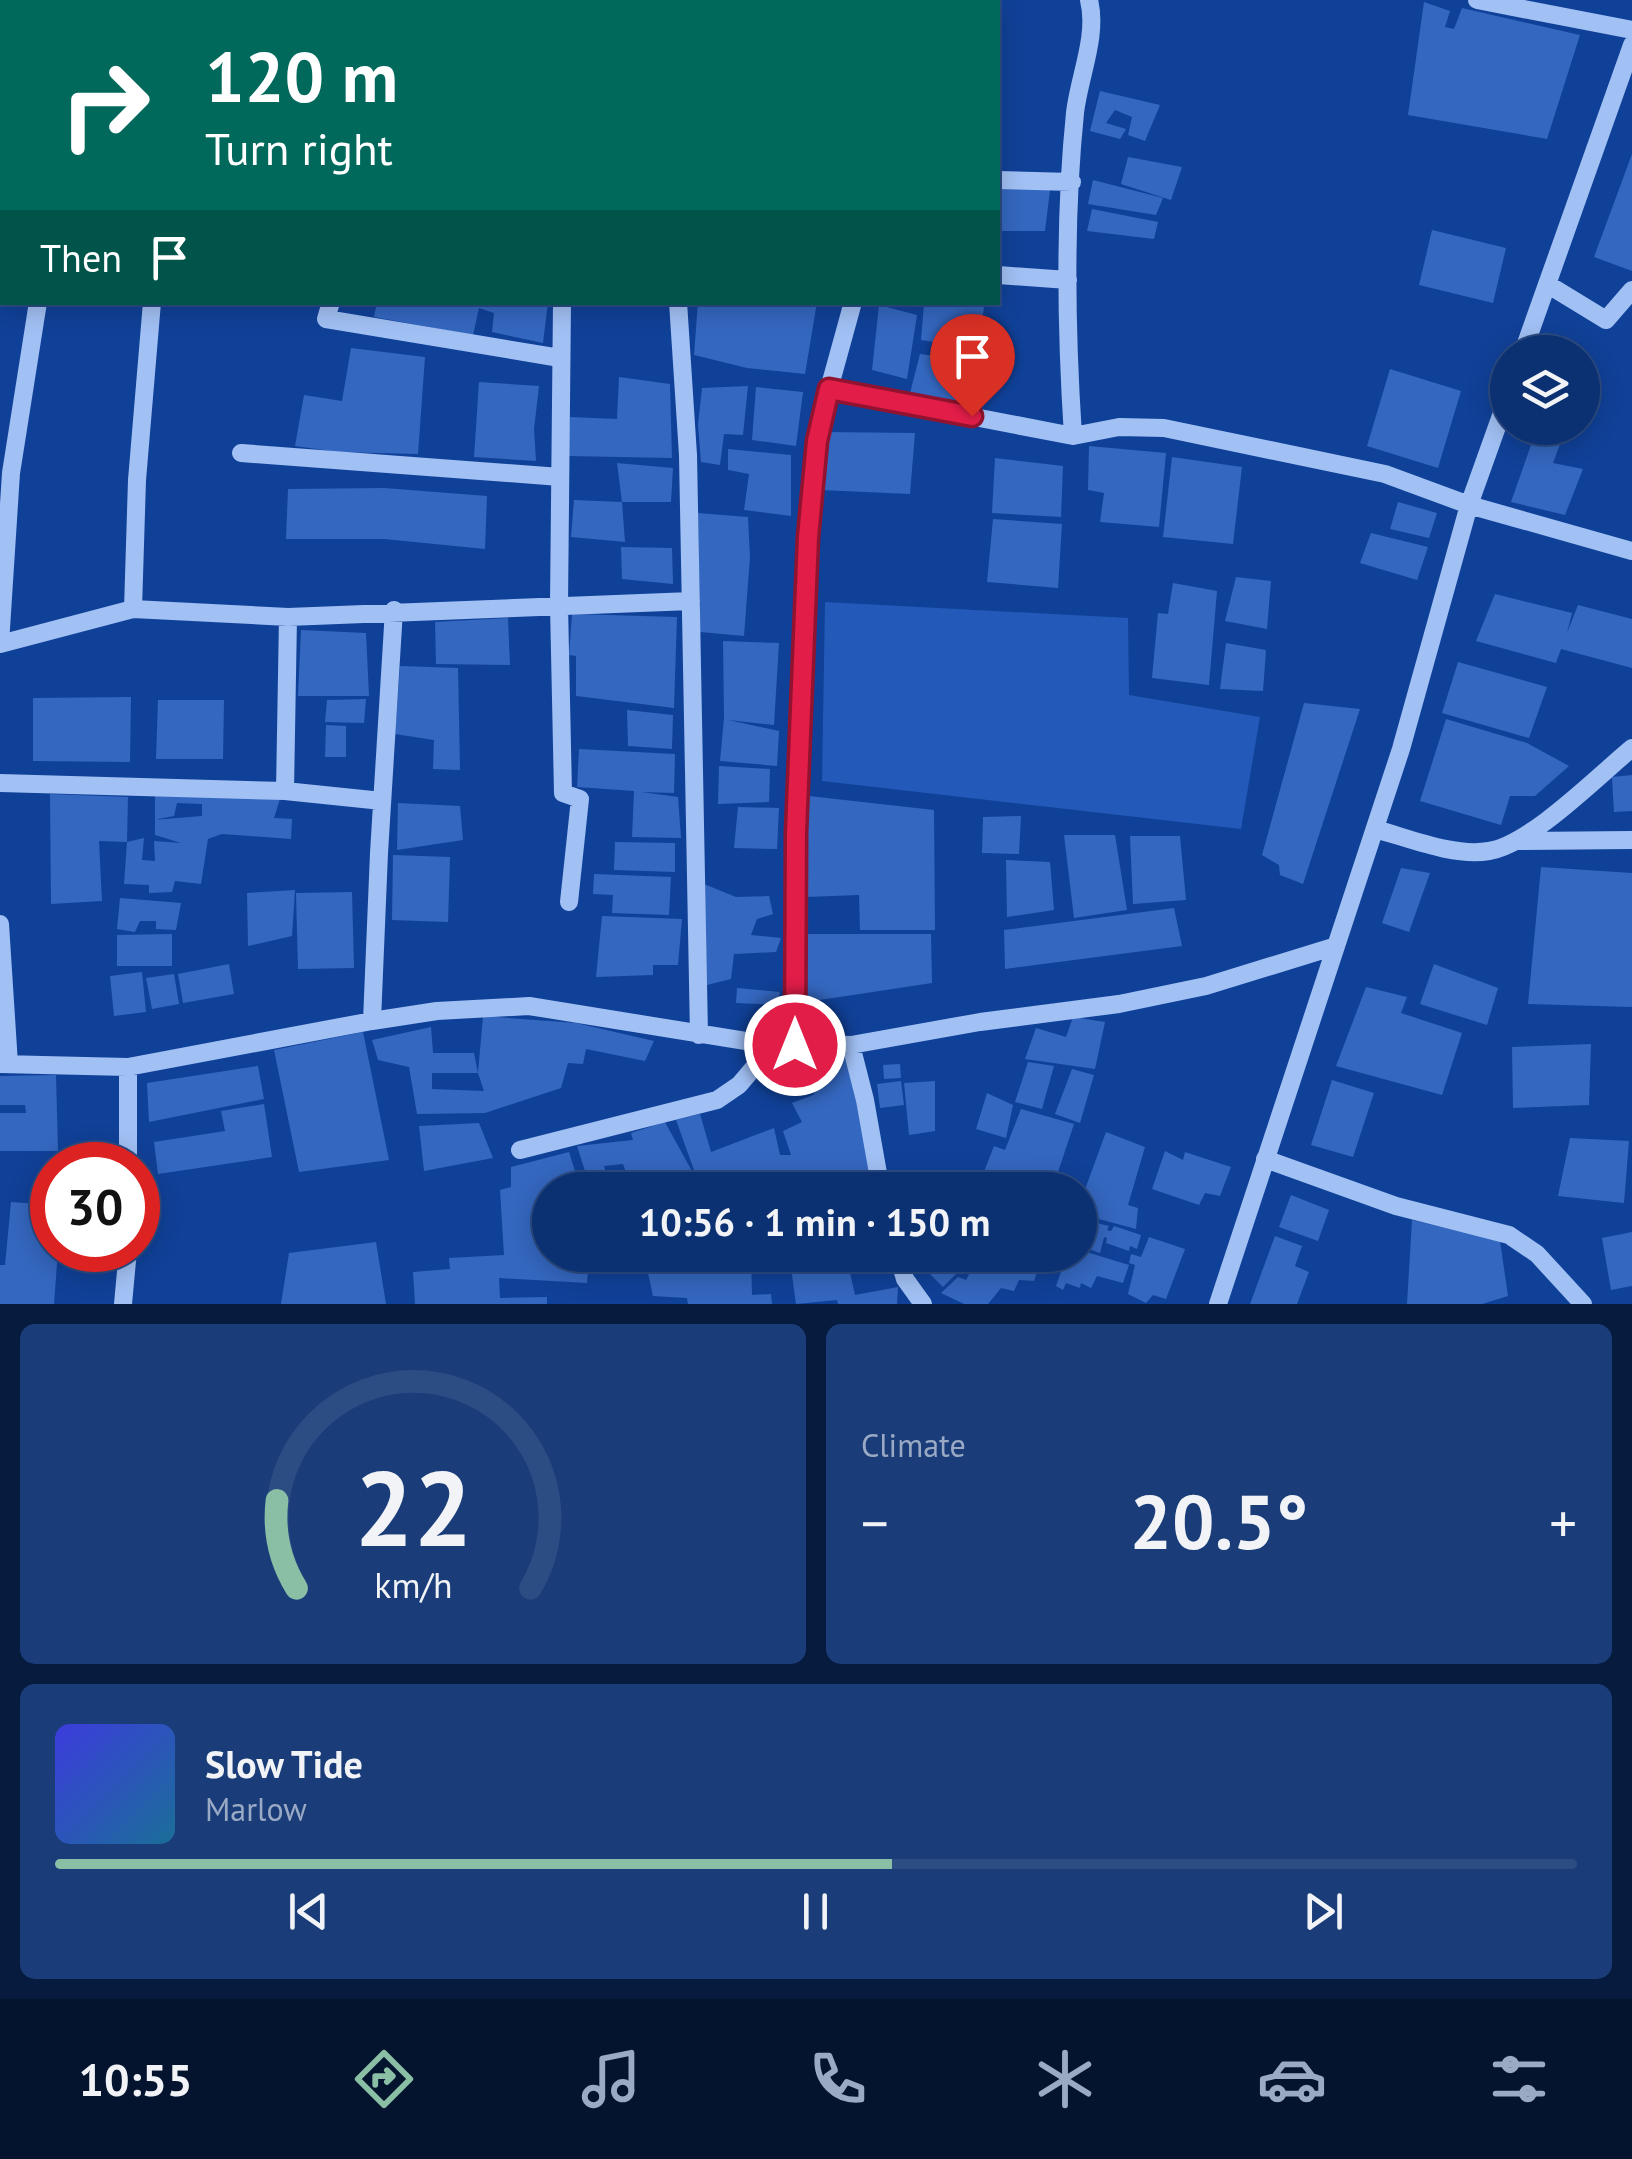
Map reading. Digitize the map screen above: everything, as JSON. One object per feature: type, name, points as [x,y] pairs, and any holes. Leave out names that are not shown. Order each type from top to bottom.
[{"type":"street","points":[[1073,436],[1068,280],[1076,112],[1093,16],[1089,0]]},
{"type":"street","points":[[1478,0],[1632,30]]},
{"type":"street","points":[[1529,335],[1632,45]]},
{"type":"street","points":[[1000,180],[1072,182]]},
{"type":"street","points":[[1000,275],[1068,280]]},
{"type":"street","points":[[1547,284],[1606,320],[1632,290]]},
{"type":"street","points":[[38,305],[11,473],[0,644],[134,610],[288,617],[394,610],[691,602]]},
{"type":"street","points":[[134,610],[137,480],[152,305]]},
{"type":"street","points":[[330,305],[326,319],[560,358]]},
{"type":"street","points":[[562,305],[559,605],[563,793],[580,799],[569,902]]},
{"type":"street","points":[[678,305],[688,455],[698,1035]]},
{"type":"street","points":[[795,1045],[796,832],[808,537],[817,441],[852,305]]},
{"type":"street","points":[[829,389],[1073,436],[1120,427],[1164,428],[1385,474],[1468,505],[1632,550]]},
{"type":"street","points":[[1218,1304],[1401,748],[1468,505],[1490,445]]},
{"type":"street","points":[[240,454],[560,477]]},
{"type":"street","points":[[372,1021],[394,610]]},
{"type":"street","points":[[285,791],[288,617]]},
{"type":"street","points":[[1520,841],[1632,748]]},
{"type":"street","points":[[0,783],[285,791],[382,801]]},
{"type":"street","points":[[1375,828],[1488,852],[1520,841],[1632,840]]},
{"type":"street","points":[[0,924],[5,1064],[128,1067],[437,1011],[529,1006],[698,1035],[774,1044],[851,1045],[1119,1004],[1206,986],[1336,946]]},
{"type":"street","points":[[520,1150],[717,1100],[738,1085],[774,1044]]},
{"type":"street","points":[[851,1045],[866,1100],[878,1172]]},
{"type":"street","points":[[128,1067],[128,1142]]},
{"type":"street","points":[[1265,1159],[1396,1206],[1509,1235],[1538,1254],[1583,1304]]},
{"type":"street","points":[[124,1304],[126,1272]]},
{"type":"street","points":[[903,1272],[923,1304]]},
{"type":"shaded area","points":[[825,602],[1128,618],[1129,695],[1260,717],[1241,829],[822,781]]},
{"type":"building","points":[[1424,2],[1450,11],[1445,27],[1454,29],[1462,8],[1580,35],[1547,139],[1408,115]]},
{"type":"building","points":[[1100,91],[1160,105],[1145,141],[1128,135],[1132,117],[1115,110],[1106,123],[1126,129],[1120,139],[1090,131]]},
{"type":"building","points":[[1632,154],[1632,271],[1594,257]]},
{"type":"building","points":[[1128,157],[1182,167],[1171,200],[1121,184]]},
{"type":"building","points":[[1093,180],[1163,198],[1156,215],[1088,204]]},
{"type":"building","points":[[1000,188],[1050,190],[1045,231],[1000,231]]},
{"type":"building","points":[[1092,209],[1158,222],[1154,239],[1087,231]]},
{"type":"building","points":[[1432,230],[1506,248],[1493,303],[1419,285]]},
{"type":"building","points":[[376,305],[548,305],[543,343],[492,332],[494,313],[479,308],[473,335],[374,317]]},
{"type":"building","points":[[698,305],[816,305],[805,374],[747,368],[694,355]]},
{"type":"building","points":[[879,305],[917,315],[907,379],[872,370]]},
{"type":"building","points":[[924,305],[984,306],[979,349],[921,340]]},
{"type":"building","points":[[351,348],[425,357],[418,454],[338,452],[295,446],[304,395],[342,401]]},
{"type":"building","points":[[920,354],[972,361],[966,403],[910,393]]},
{"type":"building","points":[[1390,369],[1461,391],[1438,468],[1367,446]]},
{"type":"building","points":[[619,377],[670,384],[672,458],[567,456],[570,417],[617,419]]},
{"type":"building","points":[[479,382],[539,386],[534,429],[536,461],[474,457]]},
{"type":"building","points":[[748,386],[743,435],[724,434],[720,465],[701,462],[698,425],[702,388]]},
{"type":"building","points":[[756,387],[803,392],[796,446],[752,440]]},
{"type":"building","points":[[824,432],[915,433],[910,494],[820,490]]},
{"type":"building","points":[[1531,445],[1560,445],[1553,463],[1583,469],[1565,515],[1511,502]]},
{"type":"building","points":[[1089,446],[1166,453],[1159,527],[1100,522],[1104,493],[1088,490]]},
{"type":"building","points":[[728,449],[791,455],[791,516],[744,510],[749,474],[728,470]]},
{"type":"building","points":[[1172,457],[1242,467],[1233,544],[1163,537]]},
{"type":"building","points":[[995,458],[1063,466],[1061,517],[992,513]]},
{"type":"building","points":[[617,463],[673,468],[671,502],[622,502]]},
{"type":"building","points":[[384,488],[487,496],[485,549],[384,539],[286,539],[288,489]]},
{"type":"building","points":[[574,500],[622,502],[625,542],[571,537]]},
{"type":"building","points":[[1398,502],[1437,513],[1429,538],[1390,529]]},
{"type":"building","points":[[698,513],[748,517],[750,557],[744,636],[700,632]]},
{"type":"building","points":[[993,519],[1062,524],[1058,588],[987,582]]},
{"type":"building","points":[[1371,533],[1428,547],[1417,580],[1360,563]]},
{"type":"building","points":[[621,547],[672,548],[673,584],[622,579]]},
{"type":"building","points":[[1236,577],[1271,581],[1267,629],[1225,621]]},
{"type":"building","points":[[1173,583],[1217,591],[1209,685],[1152,678],[1158,613],[1168,614]]},
{"type":"building","points":[[1495,594],[1572,613],[1567,633],[1578,605],[1632,619],[1632,668],[1561,649],[1556,663],[1476,641]]},
{"type":"building","points":[[572,614],[677,617],[674,708],[576,696],[576,656],[569,655]]},
{"type":"building","points":[[508,618],[510,665],[436,664],[435,622]]},
{"type":"building","points":[[301,630],[366,633],[369,696],[298,696]]},
{"type":"building","points":[[723,641],[779,643],[774,725],[728,720],[779,731],[777,766],[720,761]]},
{"type":"building","points":[[1226,643],[1266,650],[1263,691],[1220,689]]},
{"type":"building","points":[[1458,662],[1547,687],[1529,738],[1442,713]]},
{"type":"building","points":[[400,666],[458,668],[460,770],[433,769],[434,740],[395,734]]},
{"type":"building","points":[[131,697],[130,762],[33,761],[33,698]]},
{"type":"building","points":[[366,699],[364,723],[325,722],[327,700]]},
{"type":"building","points":[[158,700],[224,700],[223,759],[156,759]]},
{"type":"building","points":[[1304,703],[1360,709],[1303,884],[1280,875],[1279,865],[1262,855]]},
{"type":"building","points":[[627,710],[673,715],[672,749],[628,746]]},
{"type":"building","points":[[1446,719],[1527,743],[1569,766],[1535,796],[1510,796],[1501,825],[1420,801]]},
{"type":"building","points":[[326,725],[346,726],[346,757],[325,757]]},
{"type":"building","points":[[579,749],[675,754],[674,793],[641,792],[678,797],[681,838],[632,837],[634,791],[577,787]]},
{"type":"building","points":[[719,766],[770,769],[769,802],[718,804]]},
{"type":"building","points":[[1632,775],[1632,811],[1614,812],[1612,777]]},
{"type":"building","points":[[155,786],[280,799],[274,818],[292,819],[291,839],[222,834],[208,839],[201,884],[175,881],[172,892],[149,893],[149,885],[124,884],[127,842],[144,838],[142,860],[155,861],[154,841],[181,843],[155,835],[155,820]],"holes":[[[177,803],[202,804],[202,816],[155,820],[174,816]]]},
{"type":"building","points":[[50,794],[128,797],[127,842],[99,841],[102,901],[51,904]]},
{"type":"building","points":[[809,796],[934,810],[935,930],[860,930],[859,895],[806,897]]},
{"type":"building","points":[[398,803],[460,806],[463,840],[397,850]]},
{"type":"building","points":[[738,807],[779,808],[777,849],[734,848]]},
{"type":"building","points":[[1021,816],[1019,854],[982,853],[983,817]]},
{"type":"building","points":[[1064,835],[1115,835],[1127,910],[1074,918]]},
{"type":"building","points":[[1130,836],[1180,836],[1186,900],[1133,904]]},
{"type":"building","points":[[615,842],[675,843],[675,872],[614,870]]},
{"type":"building","points":[[393,855],[450,857],[448,922],[392,920]]},
{"type":"building","points":[[1006,860],[1050,862],[1054,910],[1007,917]]},
{"type":"building","points":[[1541,867],[1632,873],[1632,1007],[1528,1004]]},
{"type":"building","points":[[1401,868],[1430,873],[1409,932],[1382,923]]},
{"type":"building","points":[[594,874],[671,877],[669,915],[612,913],[613,895],[593,894]]},
{"type":"building","points":[[704,884],[736,897],[769,896],[773,914],[757,919],[751,935],[781,938],[776,952],[734,954],[731,979],[699,987]]},
{"type":"building","points":[[295,890],[292,936],[248,946],[247,893]]},
{"type":"building","points":[[352,892],[354,968],[298,969],[296,893]]},
{"type":"building","points":[[120,898],[181,903],[176,930],[156,929],[156,921],[140,921],[135,932],[117,929]]},
{"type":"building","points":[[1174,908],[1182,946],[1005,969],[1004,930]]},
{"type":"building","points":[[602,916],[682,919],[678,965],[653,965],[653,975],[596,977]]},
{"type":"building","points":[[172,934],[172,966],[117,966],[117,935]]},
{"type":"building","points":[[801,934],[931,934],[932,983],[800,1003]]},
{"type":"building","points":[[229,964],[234,994],[183,1003],[178,974]]},
{"type":"building","points":[[1434,964],[1498,988],[1487,1025],[1420,1004]]},
{"type":"building","points":[[142,972],[146,1012],[114,1016],[110,976]]},
{"type":"building","points":[[174,974],[179,1004],[152,1009],[146,978]]},
{"type":"building","points":[[1366,987],[1407,997],[1401,1013],[1462,1033],[1442,1095],[1336,1066]]},
{"type":"building","points":[[737,988],[780,992],[777,1005],[736,1003]]},
{"type":"building","points":[[483,1016],[576,1023],[654,1041],[645,1061],[586,1049],[583,1064],[568,1063],[561,1088],[485,1113],[417,1114],[409,1067],[378,1060],[372,1040],[431,1027],[433,1053],[474,1053],[478,1073]],"holes":[[[432,1073],[478,1073],[484,1091],[432,1089]]]},
{"type":"building","points":[[1073,1017],[1105,1022],[1095,1069],[1025,1059],[1036,1028],[1066,1037]]},
{"type":"building","points":[[363,1032],[389,1160],[299,1172],[274,1050]]},
{"type":"building","points":[[1591,1044],[1589,1105],[1513,1108],[1512,1047]]},
{"type":"building","points":[[847,1051],[869,1172],[695,1172],[676,1120],[700,1114],[711,1152],[774,1128],[780,1155],[791,1155],[783,1131],[802,1122],[792,1103],[813,1095]]},
{"type":"building","points":[[1028,1062],[1054,1066],[1042,1109],[1015,1102]]},
{"type":"building","points":[[900,1064],[901,1078],[884,1079],[883,1065]]},
{"type":"building","points":[[258,1066],[264,1099],[149,1122],[147,1083]]},
{"type":"building","points":[[1072,1069],[1094,1075],[1080,1123],[1055,1114]]},
{"type":"building","points":[[56,1075],[58,1142],[30,1142],[30,1151],[0,1151],[0,1113],[26,1113],[25,1105],[0,1105],[0,1076]]},
{"type":"building","points":[[1332,1080],[1374,1093],[1353,1157],[1311,1145]]},
{"type":"building","points":[[901,1081],[904,1105],[880,1108],[877,1084]]},
{"type":"building","points":[[935,1081],[935,1131],[909,1135],[904,1083]]},
{"type":"building","points":[[987,1093],[1013,1105],[1006,1138],[976,1129]]},
{"type":"building","points":[[264,1104],[272,1157],[160,1174],[160,1142],[154,1142],[225,1131],[221,1111]]},
{"type":"building","points":[[1021,1109],[1074,1124],[1058,1172],[984,1172],[994,1146],[1005,1150]]},
{"type":"building","points":[[665,1122],[692,1172],[626,1172],[623,1164],[604,1166],[606,1172],[585,1172],[577,1146],[633,1140],[631,1133]]},
{"type":"building","points":[[479,1123],[493,1158],[424,1171],[419,1126]]},
{"type":"building","points":[[1106,1132],[1145,1147],[1128,1205],[1138,1208],[1136,1229],[1097,1219],[1097,1172],[1091,1172]]},
{"type":"building","points":[[1570,1138],[1629,1141],[1624,1203],[1558,1196]]},
{"type":"building","points":[[1165,1151],[1183,1160],[1185,1152],[1231,1167],[1220,1196],[1205,1193],[1199,1205],[1152,1189]]},
{"type":"building","points":[[569,1152],[575,1172],[532,1172],[532,1272],[588,1272],[587,1283],[499,1278],[500,1298],[547,1297],[547,1304],[415,1304],[413,1272],[450,1269],[449,1258],[504,1255],[500,1190],[511,1187],[511,1167]]},
{"type":"building","points":[[1291,1195],[1329,1210],[1318,1241],[1279,1227]]},
{"type":"building","points":[[11,1202],[30,1203],[30,1272],[56,1272],[54,1304],[0,1304],[0,1265],[5,1265]]},
{"type":"building","points":[[1412,1220],[1500,1241],[1508,1296],[1482,1304],[1407,1304]]},
{"type":"building","points":[[1097,1223],[1109,1226],[1107,1230],[1114,1226],[1141,1235],[1137,1249],[1130,1246],[1129,1251],[1106,1243],[1104,1237],[1100,1253]]},
{"type":"building","points":[[1632,1232],[1632,1286],[1611,1290],[1602,1238]]},
{"type":"building","points":[[1275,1236],[1302,1246],[1295,1266],[1309,1272],[1297,1304],[1250,1304]]},
{"type":"building","points":[[1149,1237],[1185,1249],[1166,1299],[1153,1295],[1146,1303],[1128,1294],[1135,1265],[1129,1263],[1131,1254],[1141,1257]]},
{"type":"building","points":[[376,1242],[386,1304],[281,1304],[289,1253]]},
{"type":"building","points":[[1097,1255],[1129,1265],[1123,1283],[1097,1276],[1091,1288],[1081,1283],[1080,1288],[1066,1283],[1063,1290],[1056,1286],[1061,1272],[1097,1272]]},
{"type":"building","points":[[648,1272],[751,1272],[752,1295],[771,1294],[772,1304],[688,1304],[687,1298],[653,1296]]},
{"type":"building","points":[[792,1272],[850,1272],[855,1295],[898,1287],[897,1304],[838,1304],[837,1300],[796,1304]]},
{"type":"building","points":[[928,1272],[958,1272],[943,1287]]},
{"type":"building","points":[[970,1272],[1037,1272],[1034,1281],[1019,1280],[1014,1291],[1001,1288],[988,1304],[964,1304],[941,1293],[958,1277],[966,1280]]},
{"type":"route","points":[[795,1045],[796,832],[808,537],[817,441],[829,389],[972,416]]}]
